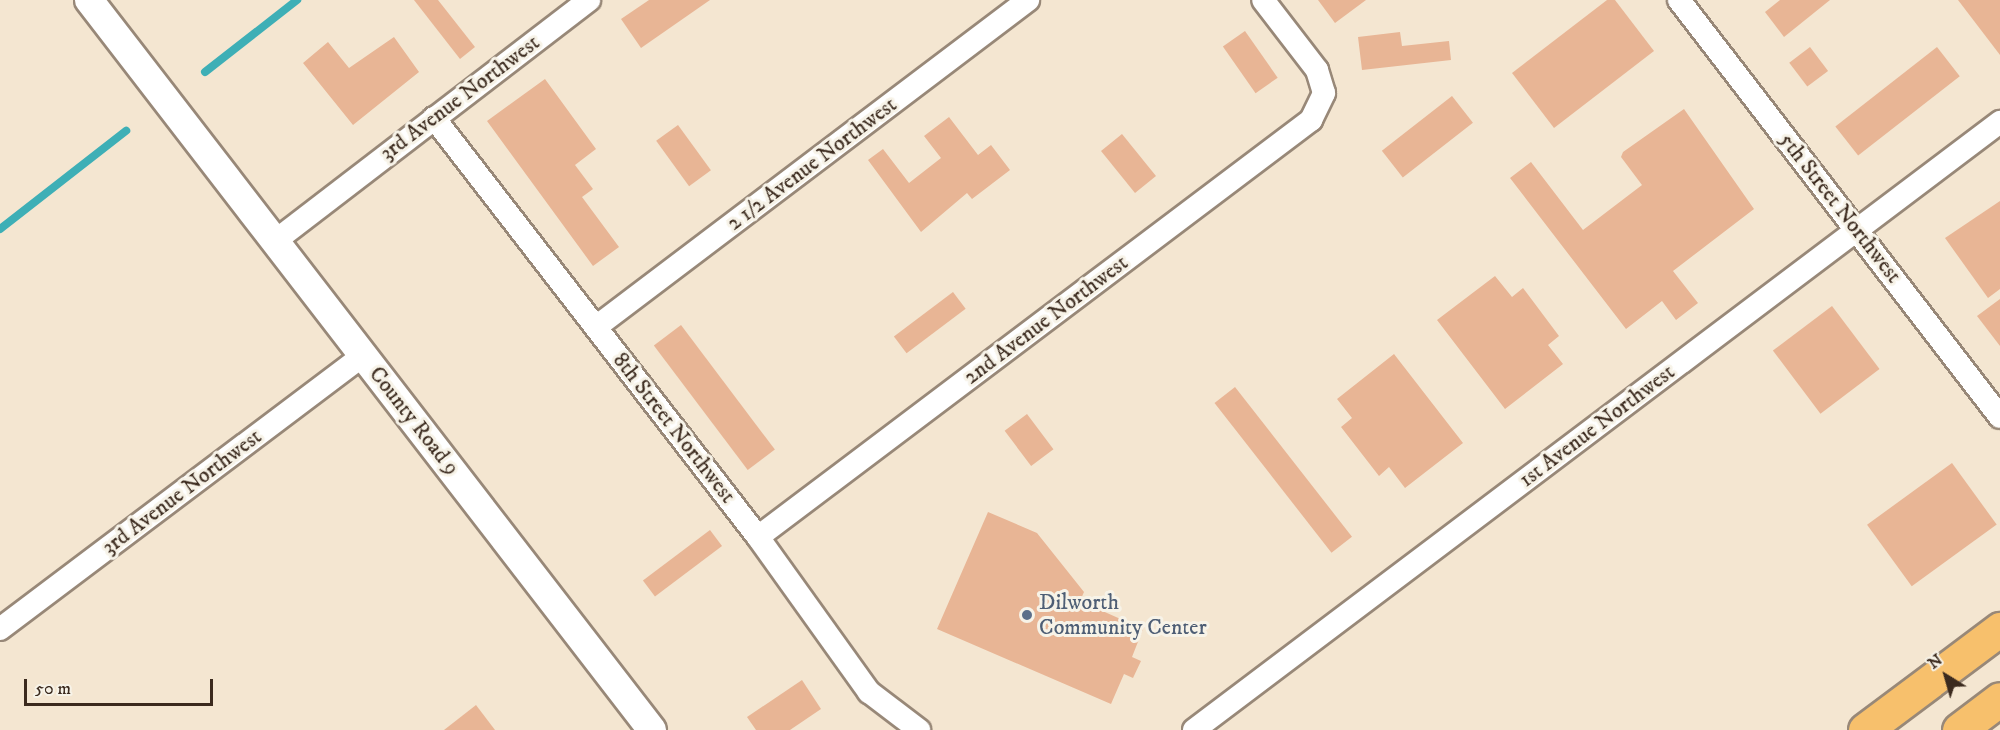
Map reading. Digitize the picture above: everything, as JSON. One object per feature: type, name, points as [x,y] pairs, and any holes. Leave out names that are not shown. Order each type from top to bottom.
[{"type":"main road","points":[[1865,730],[2000,629]]},
{"type":"main road","points":[[1959,730],[2000,699]]},
{"type":"street","name":"County Road 9","points":[[89,0],[652,730]]},
{"type":"street","name":"3rd Avenue Northwest","points":[[275,240],[589,0]]},
{"type":"street","name":"2 1/2 Avenue Northwest","points":[[596,327],[1028,0]]},
{"type":"street","name":"2nd Avenue Northwest","points":[[758,537],[1311,120],[1324,93],[1317,70],[1263,0]]},
{"type":"street","name":"5th Street Northwest","points":[[1679,0],[2000,417]]},
{"type":"street","name":"8th Street Northwest","points":[[434,117],[758,537],[869,692],[910,729]]},
{"type":"street","name":"1st Avenue Northwest","points":[[1194,730],[2000,122]]},
{"type":"street","name":"3rd Avenue Northwest","points":[[0,628],[363,355]]},
{"type":"building","points":[[414,0],[438,0],[475,47],[460,59]]},
{"type":"building","points":[[649,0],[710,0],[641,48],[621,19]]},
{"type":"building","points":[[1318,0],[1366,0],[1335,23]]},
{"type":"building","points":[[1607,0],[1615,0],[1654,51],[1554,128],[1512,73]]},
{"type":"building","points":[[1780,0],[1830,0],[1784,37],[1765,12]]},
{"type":"building","points":[[1958,0],[2000,0],[2000,55]]},
{"type":"building","points":[[1245,31],[1278,78],[1256,93],[1223,46]]},
{"type":"building","points":[[1400,32],[1402,46],[1449,41],[1451,60],[1362,70],[1358,37]]},
{"type":"building","points":[[394,37],[419,72],[353,125],[303,63],[328,42],[349,68]]},
{"type":"building","points":[[1810,47],[1828,71],[1807,87],[1789,63]]},
{"type":"building","points":[[1937,47],[1960,76],[1858,156],[1835,126]]},
{"type":"building","points":[[545,79],[596,149],[575,165],[593,189],[582,197],[619,247],[593,266],[487,121]]},
{"type":"building","points":[[1452,96],[1473,123],[1403,178],[1382,151]]},
{"type":"building","points":[[1684,109],[1754,209],[1673,271],[1698,303],[1676,320],[1662,301],[1626,329],[1510,178],[1531,162],[1583,230],[1642,185],[1621,157],[1623,152]]},
{"type":"building","points":[[949,117],[978,155],[991,145],[1010,170],[972,199],[967,193],[921,232],[868,160],[883,149],[909,183],[941,158],[924,136]]},
{"type":"building","points":[[678,125],[711,170],[689,186],[656,141]]},
{"type":"building","points":[[1122,134],[1156,176],[1135,193],[1101,151]]},
{"type":"building","points":[[2000,201],[2000,289],[1988,298],[1945,238]]},
{"type":"building","points":[[1495,276],[1512,297],[1523,288],[1559,336],[1548,345],[1563,364],[1505,409],[1437,320]]},
{"type":"building","points":[[953,292],[966,309],[907,353],[894,337]]},
{"type":"building","points":[[2000,299],[2000,346],[1977,316]]},
{"type":"building","points":[[1832,306],[1880,369],[1820,414],[1773,351]]},
{"type":"building","points":[[681,325],[775,450],[748,470],[654,345]]},
{"type":"building","points":[[1394,354],[1463,443],[1405,488],[1389,467],[1379,476],[1341,427],[1352,418],[1337,399]]},
{"type":"building","points":[[1235,387],[1352,537],[1331,553],[1215,403]]},
{"type":"building","points":[[1027,414],[1053,449],[1031,466],[1005,431]]},
{"type":"building","points":[[1952,463],[1997,524],[1912,586],[1867,525]]},
{"type":"building","name":"Dilworth Community Center","points":[[988,512],[1037,533],[1084,592],[1080,601],[1143,629],[1132,657],[1141,661],[1133,678],[1124,674],[1111,704],[937,629]]},
{"type":"building","points":[[710,530],[722,546],[655,597],[643,581]]},
{"type":"building","points":[[802,680],[821,709],[790,730],[756,730],[747,717]]},
{"type":"building","points":[[476,705],[495,730],[444,730]]},
{"type":"waterway","points":[[205,72],[297,0]]},
{"type":"waterway","points":[[0,229],[126,131]]},
{"type":"place","name":"Dilworth Community Center","points":[[1027,615]]}]
